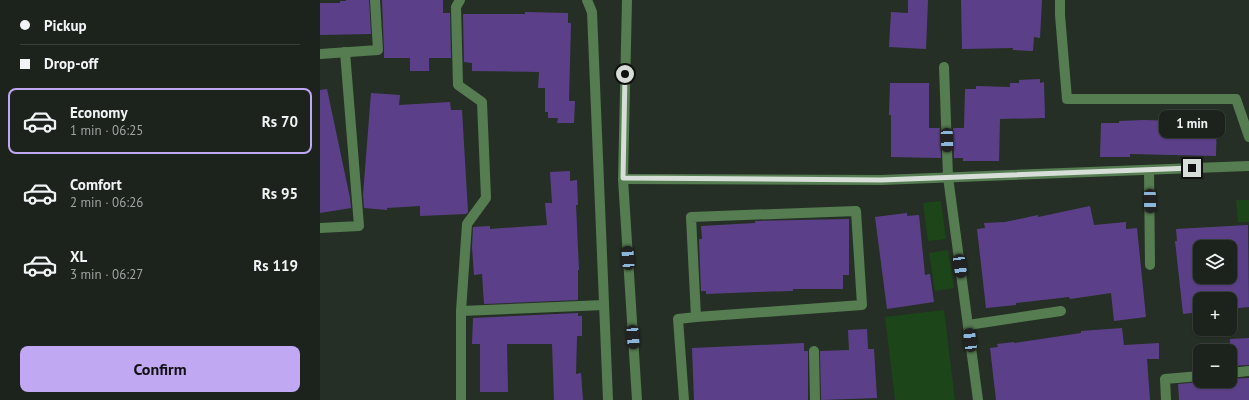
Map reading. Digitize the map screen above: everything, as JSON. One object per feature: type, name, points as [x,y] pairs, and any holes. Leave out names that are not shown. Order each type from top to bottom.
[{"type":"street","points":[[320,54],[378,50],[375,0]]},
{"type":"street","points":[[460,0],[456,7],[458,85],[482,102],[486,198],[467,224],[461,311],[461,400]]},
{"type":"street","points":[[587,0],[592,12],[608,400]]},
{"type":"street","points":[[627,0],[623,178],[637,400]]},
{"type":"street","points":[[1060,0],[1067,99],[1236,99],[1249,138]]},
{"type":"street","points":[[320,228],[359,226],[344,52]]},
{"type":"street","points":[[944,67],[948,177],[978,400]]},
{"type":"street","points":[[623,178],[881,180],[1249,166]]},
{"type":"street","points":[[1149,170],[1150,265]]},
{"type":"street","points":[[684,400],[678,319],[696,316],[862,305],[856,211],[691,217],[696,316]]},
{"type":"street","points":[[461,311],[604,305]]},
{"type":"street","points":[[968,325],[1061,312]]},
{"type":"street","points":[[814,351],[816,400]]},
{"type":"street","points":[[1237,373],[1249,372]]},
{"type":"street","points":[[1166,400],[1165,379],[1193,377]]},
{"type":"green space","points":[[1236,200],[1249,200],[1249,222],[1238,222]]},
{"type":"green space","points":[[941,201],[946,239],[928,241],[923,203]]},
{"type":"green space","points":[[948,250],[954,288],[935,291],[929,253]]},
{"type":"green space","points":[[944,310],[955,400],[895,400],[885,317]]},
{"type":"building","points":[[369,0],[371,34],[320,35],[320,3],[340,3],[340,1]]},
{"type":"building","points":[[382,0],[443,0],[443,13],[450,13],[451,58],[429,58],[429,71],[410,71],[410,58],[384,58]]},
{"type":"building","points":[[908,0],[928,0],[926,49],[889,47],[891,12],[908,13]]},
{"type":"building","points":[[961,0],[1042,0],[1040,38],[1034,37],[1033,51],[1013,50],[1013,48],[962,49]]},
{"type":"building","points":[[525,12],[568,13],[568,23],[571,23],[569,101],[575,101],[574,123],[557,123],[558,118],[548,118],[548,112],[545,112],[545,88],[538,88],[539,72],[472,71],[472,63],[464,62],[463,14],[525,14]]},
{"type":"building","points":[[1040,79],[1040,83],[1044,82],[1045,118],[1000,119],[999,161],[963,161],[963,158],[954,158],[953,128],[964,128],[965,89],[976,89],[976,86],[1010,87],[1010,83],[1019,83],[1019,80]]},
{"type":"building","points":[[890,83],[929,83],[929,128],[940,128],[941,158],[891,157],[891,115],[889,115]]},
{"type":"building","points":[[327,89],[351,208],[320,213],[320,90]]},
{"type":"building","points":[[371,93],[400,95],[399,105],[450,102],[451,110],[462,110],[468,212],[466,214],[420,216],[420,206],[387,208],[387,210],[364,208],[363,195]]},
{"type":"building","points":[[1187,110],[1217,111],[1216,156],[1130,154],[1130,157],[1100,157],[1101,123],[1119,123],[1119,121],[1143,120],[1187,121]]},
{"type":"building","points":[[570,171],[570,181],[577,180],[578,205],[576,205],[579,270],[578,300],[484,304],[482,274],[474,275],[472,247],[473,227],[490,226],[490,229],[547,225],[545,203],[552,203],[550,172]]},
{"type":"building","points":[[1090,206],[1094,225],[1126,222],[1126,229],[1137,228],[1146,317],[1114,321],[1111,293],[1070,299],[1069,297],[1016,303],[1016,305],[986,308],[977,229],[985,228],[984,223],[1005,222],[1038,215],[1038,217]]},
{"type":"building","points":[[907,213],[907,216],[919,215],[925,275],[930,274],[934,302],[887,309],[875,217]]},
{"type":"building","points":[[849,219],[849,275],[843,275],[843,289],[793,289],[793,291],[706,294],[706,291],[701,291],[699,239],[702,239],[701,226],[755,223],[755,221]]},
{"type":"building","points":[[1248,225],[1249,307],[1237,308],[1237,292],[1193,292],[1193,313],[1183,314],[1175,241],[1177,241],[1176,229]]},
{"type":"building","points":[[578,313],[578,316],[582,316],[582,336],[577,336],[576,374],[581,373],[583,400],[554,400],[552,344],[507,344],[508,392],[480,392],[480,344],[472,344],[473,318]]},
{"type":"building","points":[[1122,328],[1124,345],[1159,343],[1159,359],[1147,359],[1150,400],[996,400],[990,348],[998,347],[997,344],[1014,343],[1081,333],[1081,331]]},
{"type":"building","points":[[867,329],[868,349],[874,349],[877,398],[821,400],[820,351],[849,350],[848,330]]},
{"type":"building","points":[[1249,338],[1249,365],[1237,366],[1237,344],[1230,344],[1230,339]]},
{"type":"building","points":[[804,343],[804,351],[808,351],[808,400],[694,400],[692,348]]},
{"type":"building","points":[[1249,378],[1249,400],[1179,400],[1178,384],[1193,383],[1193,388],[1237,388],[1237,379]]},
{"type":"route","points":[[625,74],[623,178],[881,180],[1192,168]]}]
